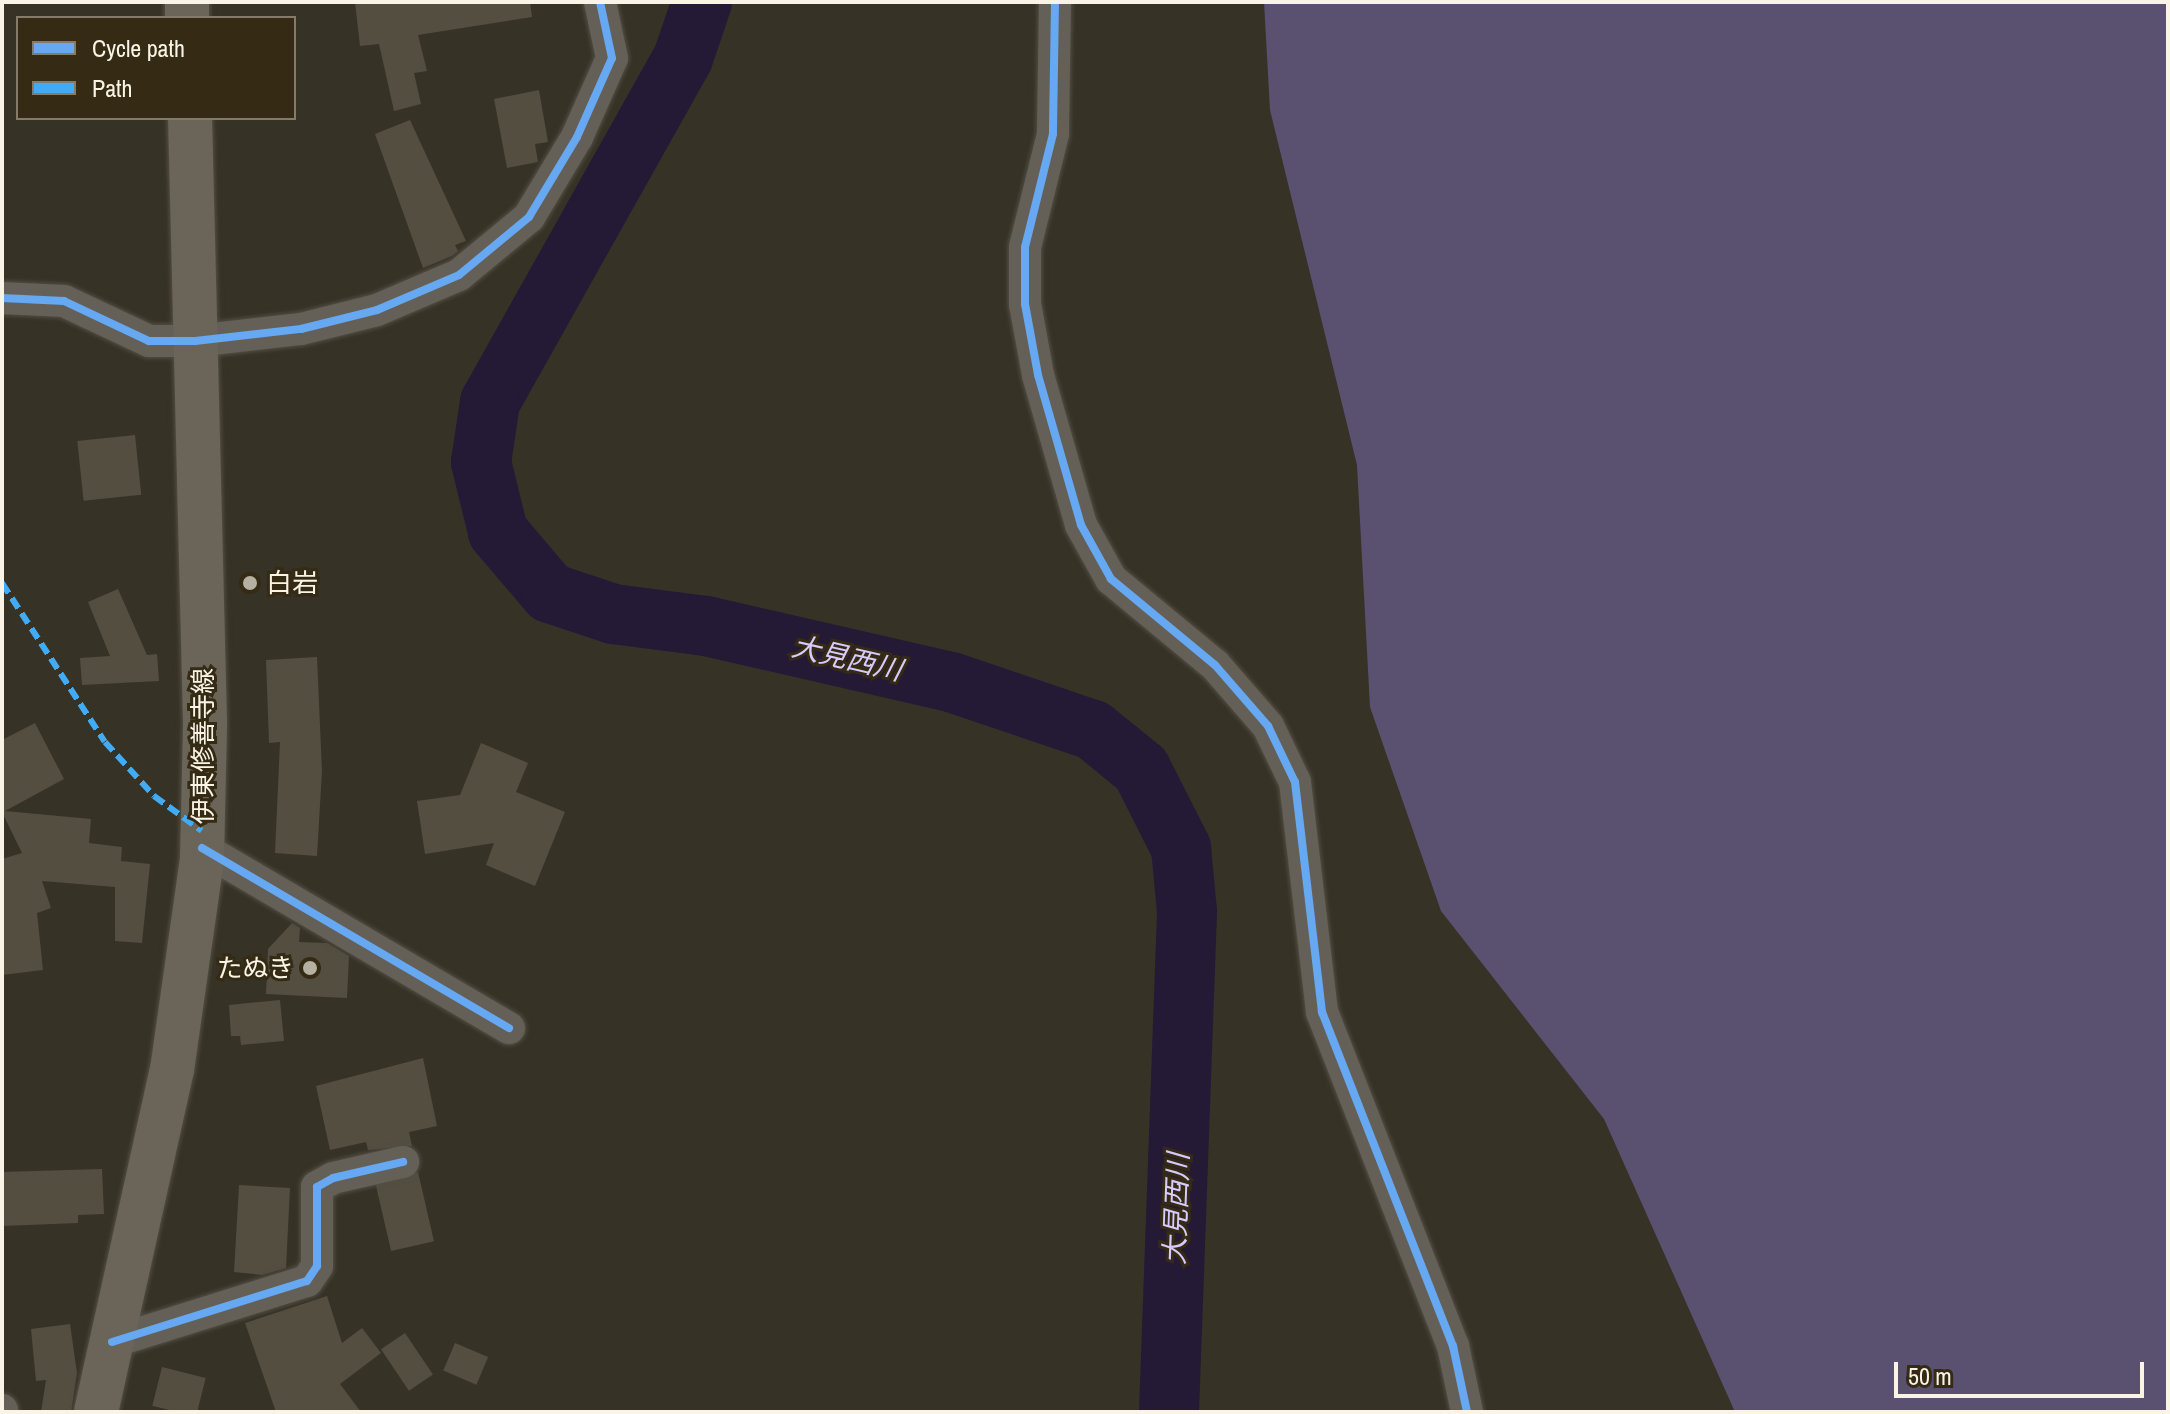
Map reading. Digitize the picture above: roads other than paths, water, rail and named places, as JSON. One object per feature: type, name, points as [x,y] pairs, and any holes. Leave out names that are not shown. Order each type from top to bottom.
[{"type":"main road","name":"伊東修善寺線","points":[[96,1412],[172,1070],[202,848],[205,722],[190,120]]},
{"type":"street","points":[[2,298],[64,301],[149,341],[195,341],[301,329],[377,310],[459,275],[511,236],[553,180],[598,95],[612,58],[600,2]]},
{"type":"street","points":[[1055,2],[1053,134],[1025,247],[1025,304],[1038,375],[1081,525],[1111,579],[1215,665],[1268,726],[1295,782],[1322,1012],[1433,1290],[1453,1346],[1467,1412]]},
{"type":"street","points":[[202,848],[509,1028]]},
{"type":"street","points":[[112,1342],[307,1281],[317,1266],[317,1187],[333,1178],[403,1162]]},
{"type":"waterway","name":"大見西川","points":[[702,2],[683,58],[490,402],[481,462],[498,532],[550,593],[613,614],[706,626],[951,682],[1093,730],[1141,769],[1181,848],[1187,912],[1169,1412]]},
{"type":"place","name":"白岩","points":[[250,583]]},
{"type":"place","name":"たぬき","points":[[310,968]]}]
